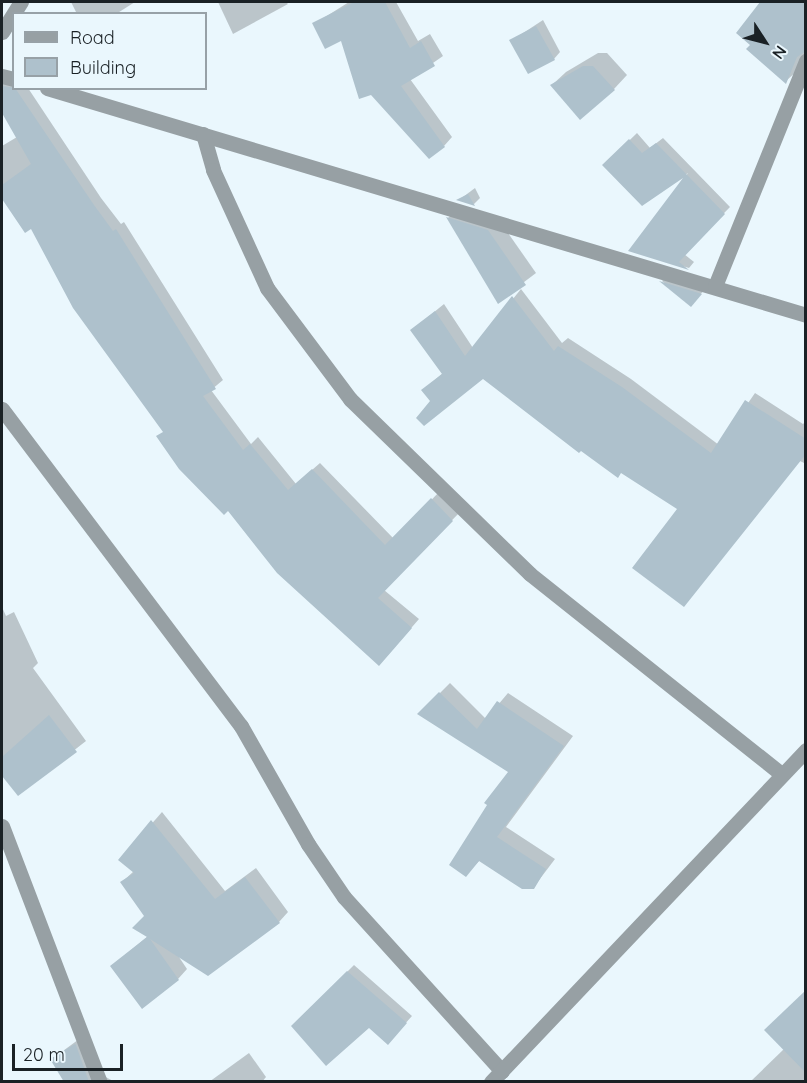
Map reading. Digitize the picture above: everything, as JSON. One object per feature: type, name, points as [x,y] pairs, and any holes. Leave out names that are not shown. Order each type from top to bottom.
[{"type":"street","points":[[2,32],[12,16]]},
{"type":"street","points":[[715,286],[806,61]]},
{"type":"street","points":[[54,90],[806,315]]},
{"type":"street","points":[[203,134],[213,170],[267,288],[350,399],[530,574],[781,774]]},
{"type":"street","points":[[2,409],[241,726],[308,844],[344,897],[496,1076],[806,750]]},
{"type":"street","points":[[2,826],[100,1082]]},
{"type":"building","points":[[354,2],[385,2],[410,48],[421,41],[435,66],[401,86],[445,147],[429,159],[371,95],[359,99],[341,41],[325,49],[312,23]]},
{"type":"building","points":[[760,2],[806,2],[806,51],[797,57],[786,84],[746,49],[750,45],[736,33]]},
{"type":"building","points":[[536,26],[555,60],[528,74],[509,40]]},
{"type":"building","points":[[583,66],[593,66],[615,90],[580,120],[550,85]]},
{"type":"building","points":[[2,86],[12,88],[12,90],[16,90],[113,231],[116,229],[216,389],[203,396],[243,450],[250,444],[288,490],[312,469],[385,545],[431,498],[453,521],[378,598],[412,628],[379,666],[277,573],[228,511],[224,515],[179,469],[156,436],[163,432],[73,308],[31,229],[25,233],[2,199],[2,185],[31,164],[2,113]]},
{"type":"building","points":[[629,139],[642,153],[656,143],[725,214],[679,262],[689,270],[628,251],[683,178],[642,206],[602,165]]},
{"type":"building","points":[[468,194],[475,206],[456,200]]},
{"type":"building","points":[[446,217],[488,230],[526,285],[498,304]]},
{"type":"building","points":[[659,281],[702,294],[691,307]]},
{"type":"building","points":[[512,296],[554,351],[558,346],[622,387],[711,453],[745,400],[806,439],[806,454],[684,607],[632,568],[677,509],[621,473],[618,478],[581,451],[579,453],[483,379],[424,426],[416,418],[430,401],[421,390],[442,374],[410,330],[435,311],[465,356]]},
{"type":"building","points":[[439,692],[477,729],[497,701],[564,746],[497,837],[546,869],[534,889],[522,889],[479,861],[466,877],[449,865],[487,805],[484,803],[508,772],[417,714]]},
{"type":"building","points":[[49,715],[77,752],[18,796],[2,776],[2,757]]},
{"type":"building","points":[[151,820],[215,899],[245,877],[280,923],[208,976],[150,939],[179,980],[142,1009],[110,966],[147,937],[132,928],[144,916],[120,882],[134,873],[118,860]]},
{"type":"building","points":[[347,971],[407,1023],[388,1045],[369,1028],[326,1066],[291,1026]]},
{"type":"building","points":[[806,990],[806,1073],[764,1030]]},
{"type":"building","points":[[75,1044],[89,1082],[64,1082],[50,1059]]}]
